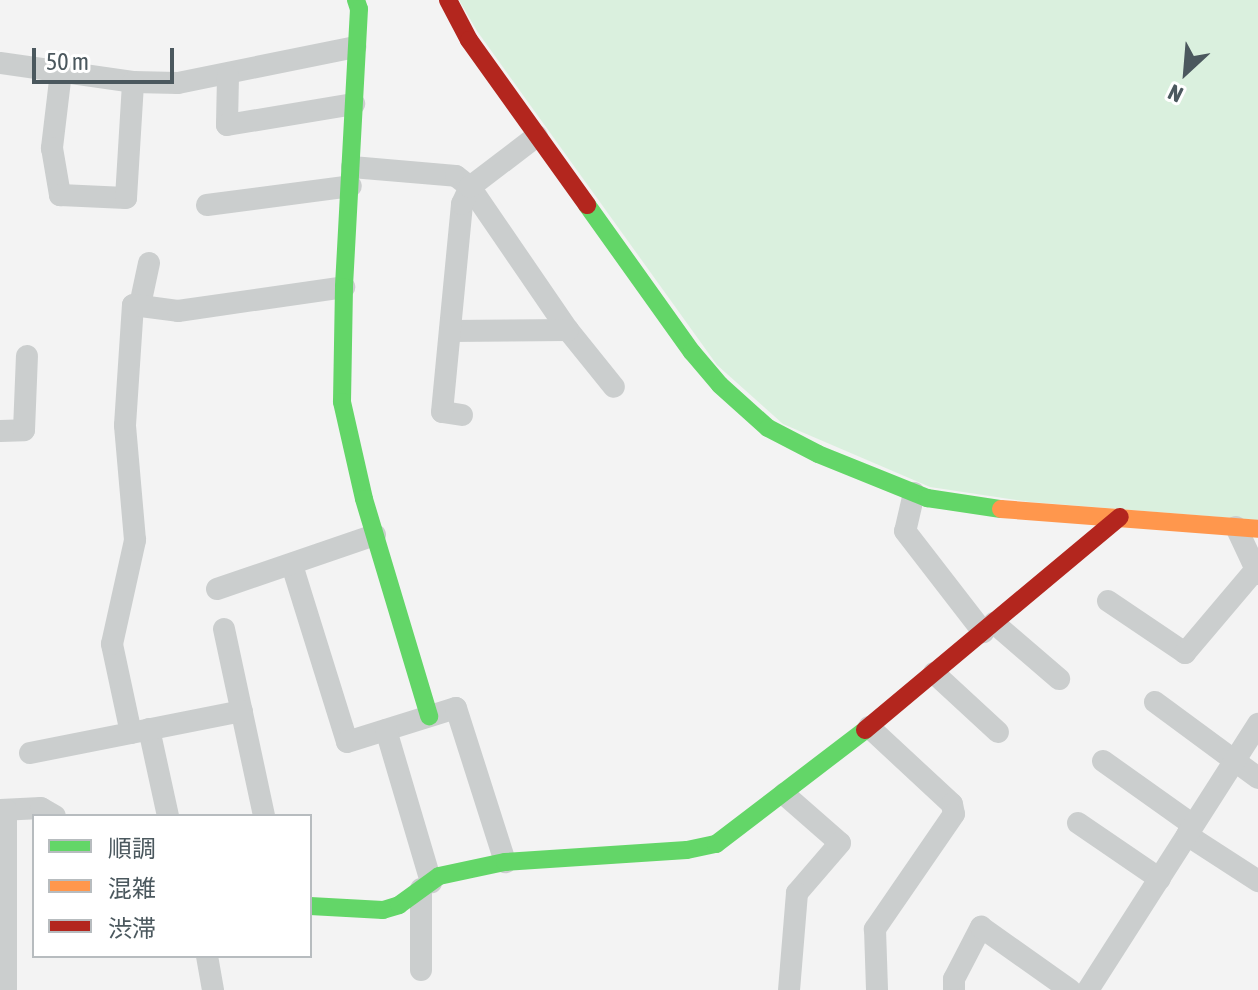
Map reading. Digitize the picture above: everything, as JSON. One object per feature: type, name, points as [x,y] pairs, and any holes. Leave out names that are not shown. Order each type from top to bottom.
[{"type":"street","points":[[356,0],[359,9],[344,287],[342,402],[375,535],[429,716]]},
{"type":"street","points":[[448,0],[469,40],[692,352],[768,428],[818,454],[927,498],[1027,513],[1247,528],[1257,572],[1185,653],[1108,601]]},
{"type":"street","points":[[0,63],[133,82],[178,83],[228,76],[355,47]]},
{"type":"street","points":[[61,72],[52,148],[60,195],[126,198],[133,82]]},
{"type":"street","points":[[228,76],[227,125],[354,104]]},
{"type":"street","points":[[462,415],[442,412],[462,204],[470,187],[537,136]]},
{"type":"street","points":[[207,205],[351,177],[456,176],[470,187],[568,330],[614,387]]},
{"type":"street","points":[[140,305],[149,263]]},
{"type":"street","points":[[167,814],[112,644],[135,540],[125,425],[133,305],[178,311],[344,287]]},
{"type":"street","points":[[450,331],[568,330]]},
{"type":"street","points":[[0,431],[24,430],[27,356]]},
{"type":"street","points":[[914,493],[905,531],[988,628],[1059,679]]},
{"type":"street","points":[[312,906],[383,910],[399,905],[439,876],[505,862],[687,850],[716,844],[869,727],[1120,517]]},
{"type":"street","points":[[217,589],[375,535]]},
{"type":"street","points":[[292,565],[347,742],[456,708],[505,862]]},
{"type":"street","points":[[224,629],[264,814]]},
{"type":"street","points":[[934,673],[998,732]]},
{"type":"street","points":[[1155,702],[1258,778]]},
{"type":"street","points":[[30,753],[242,711]]},
{"type":"street","points":[[1088,990],[1258,724]]},
{"type":"street","points":[[869,727],[952,804],[954,814],[875,929],[877,990]]},
{"type":"street","points":[[386,730],[426,885],[421,970]]},
{"type":"street","points":[[1103,761],[1258,881]]},
{"type":"street","points":[[784,794],[840,843],[797,893],[789,990]]},
{"type":"street","points":[[6,990],[3,810],[41,808],[52,814]]},
{"type":"street","points":[[1078,823],[1160,879]]},
{"type":"street","points":[[954,990],[954,979],[981,927],[1070,990]]},
{"type":"street","points":[[207,958],[213,990]]},
{"type":"green space","points":[[459,0],[1258,0],[1258,520],[1030,502],[930,487],[783,424],[717,365],[477,31]]},
{"type":"traffic: fast","points":[[356,0],[359,9],[344,287],[342,402],[364,499],[429,716]]},
{"type":"traffic: fast","points":[[587,205],[692,352],[720,385],[768,428],[818,454],[927,498],[1001,509]]},
{"type":"traffic: fast","points":[[312,906],[383,910],[399,905],[439,876],[505,862],[687,850],[716,844],[865,730]]},
{"type":"traffic: slow","points":[[1001,509],[1258,529]]},
{"type":"traffic: jam","points":[[448,0],[469,40],[587,205]]},
{"type":"traffic: jam","points":[[865,730],[1120,517]]}]
